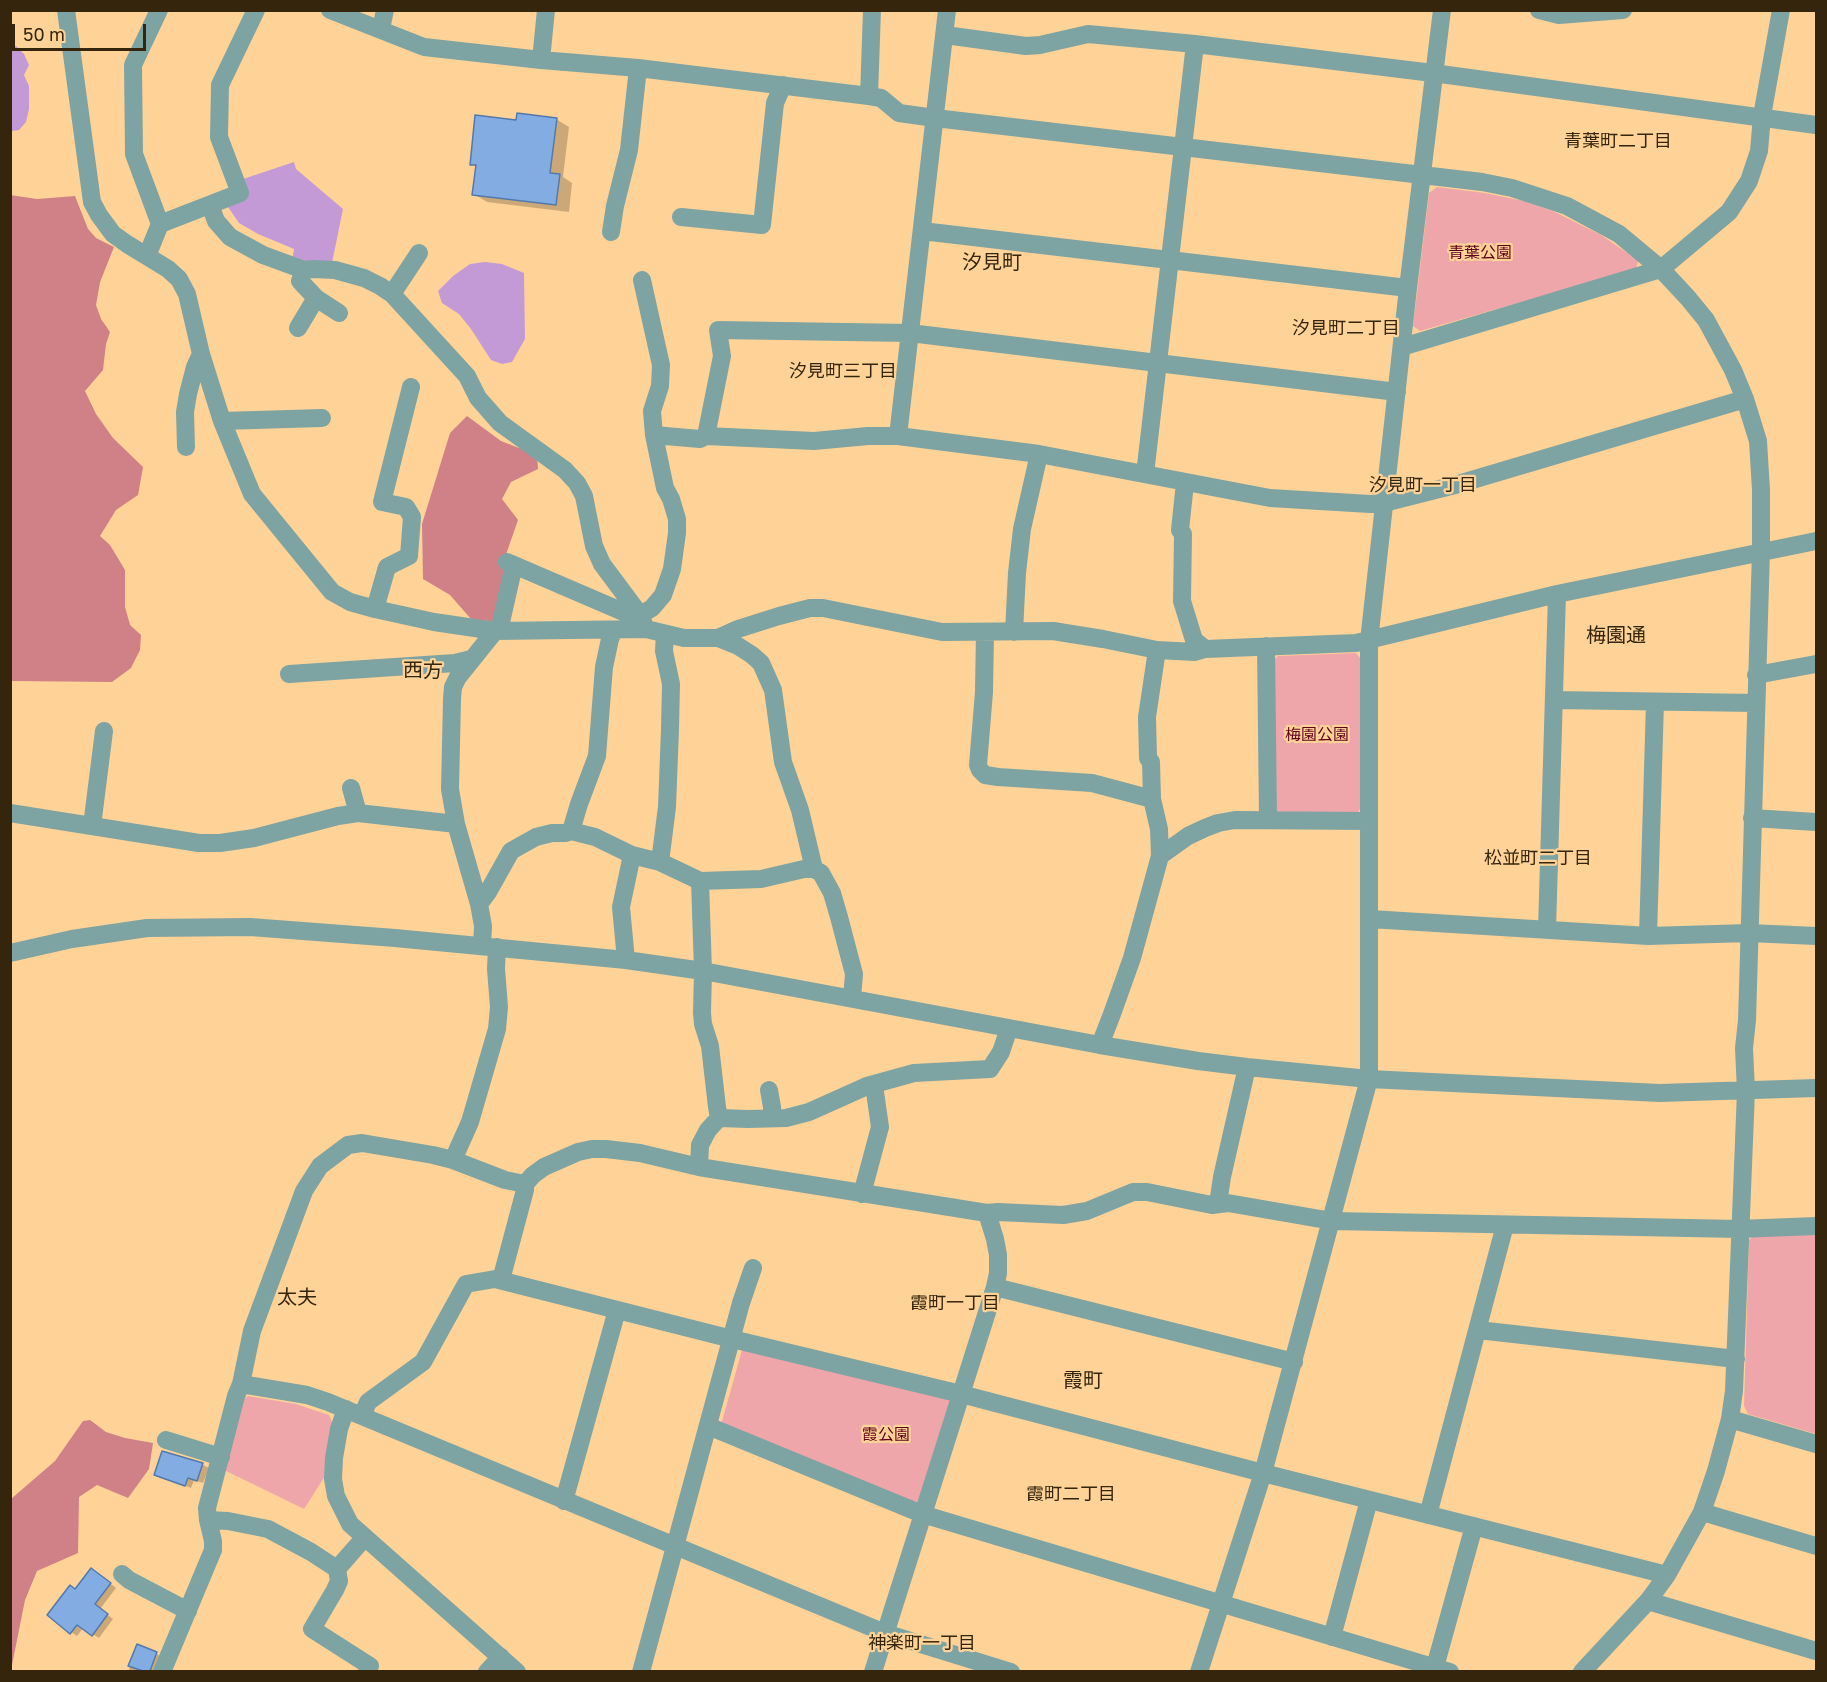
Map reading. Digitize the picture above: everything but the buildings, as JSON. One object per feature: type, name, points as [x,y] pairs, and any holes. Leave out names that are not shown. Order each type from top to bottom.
[{"type":"street","points":[[66,10],[92,202],[113,234],[168,269],[179,279],[187,294],[201,354],[222,421],[252,494],[332,592],[350,602],[434,622],[497,631],[614,630],[643,621],[663,594],[672,569],[677,519],[665,488],[654,435],[652,411],[660,386],[661,365],[642,280]]},
{"type":"street","points":[[147,256],[160,224],[134,154],[133,65],[159,10]]},
{"type":"street","points":[[160,224],[240,193],[219,137],[219,85],[256,10]]},
{"type":"street","points":[[330,10],[424,47],[638,68],[869,96],[881,98],[898,113],[1422,177],[1482,182],[1512,188],[1558,203],[1619,234],[1661,269],[1706,320],[1733,370],[1745,399],[1758,441],[1761,490],[1747,1020],[1744,1048],[1746,1091],[1734,1391],[1730,1419],[1702,1512],[1667,1575],[1648,1601],[1582,1671]]},
{"type":"street","points":[[381,30],[385,10]]},
{"type":"street","points":[[541,60],[546,10]]},
{"type":"street","points":[[869,96],[872,10]]},
{"type":"street","points":[[898,436],[947,10]]},
{"type":"street","points":[[1199,1671],[1263,1473],[1369,1079],[1369,641],[1408,288],[1442,10]]},
{"type":"street","points":[[1539,10],[1559,15],[1623,10]]},
{"type":"street","points":[[1402,347],[1661,269],[1729,212],[1740,196],[1754,166],[1758,151],[1781,10]]},
{"type":"street","points":[[945,35],[1026,46],[1088,34],[1195,44],[1433,73],[1816,125]]},
{"type":"street","points":[[1145,474],[1195,44]]},
{"type":"street","points":[[611,232],[629,150],[638,68]]},
{"type":"street","points":[[681,217],[762,225],[775,103],[783,85]]},
{"type":"street","points":[[210,205],[216,221],[230,237],[264,255],[304,270],[334,270],[364,278],[392,294],[462,370],[478,398],[500,423],[565,470],[577,483],[584,496],[594,546],[602,564],[643,621]]},
{"type":"street","points":[[922,231],[1408,288]]},
{"type":"street","points":[[392,294],[419,253]]},
{"type":"street","points":[[304,270],[300,281],[316,298],[339,313]]},
{"type":"street","points":[[298,328],[316,298]]},
{"type":"street","points":[[706,436],[722,356],[718,330],[909,333],[1397,392]]},
{"type":"street","points":[[186,447],[185,412],[195,367],[201,354]]},
{"type":"street","points":[[375,609],[387,567],[409,556],[412,517],[406,507],[382,502],[411,387]]},
{"type":"street","points":[[654,435],[700,439],[706,436],[814,441],[898,436],[1040,454],[1270,498],[1370,504],[1384,503],[1455,485],[1745,399]]},
{"type":"street","points":[[222,421],[322,418]]},
{"type":"street","points":[[1014,632],[1022,529],[1040,454]]},
{"type":"street","points":[[1185,483],[1180,530],[1183,534],[1182,601],[1194,640],[1205,649]]},
{"type":"street","points":[[718,638],[779,616],[810,608],[823,608],[926,630],[986,633],[1053,631],[1157,650],[1195,652],[1205,649],[1356,643],[1557,594],[1816,541]]},
{"type":"street","points":[[453,1160],[470,1122],[497,1029],[499,1007],[495,969],[456,824],[450,789],[453,687],[471,659],[497,631],[511,564],[643,621],[665,634],[684,638],[718,638],[738,646],[760,663],[767,673],[773,690],[783,762],[800,810],[814,869]]},
{"type":"street","points":[[1547,929],[1557,594]]},
{"type":"street","points":[[571,831],[597,756],[604,667],[614,630]]},
{"type":"street","points":[[986,633],[978,765],[980,770],[985,775],[998,777],[1092,783],[1152,800]]},
{"type":"street","points":[[660,862],[668,807],[671,718],[671,684],[664,651],[665,634]]},
{"type":"street","points":[[1266,646],[1268,819]]},
{"type":"street","points":[[1100,1045],[1132,958],[1160,856],[1159,829],[1152,800],[1151,762],[1148,758],[1147,717],[1157,650]]},
{"type":"street","points":[[289,674],[455,663],[471,659]]},
{"type":"street","points":[[1756,675],[1816,664]]},
{"type":"street","points":[[1554,700],[1756,703]]},
{"type":"street","points":[[1648,936],[1655,702]]},
{"type":"street","points":[[92,826],[105,730]]},
{"type":"street","points":[[351,788],[358,813]]},
{"type":"street","points":[[10,813],[200,843],[220,843],[254,838],[358,813],[456,824]]},
{"type":"street","points":[[1752,819],[1816,822]]},
{"type":"street","points":[[1160,856],[1188,836],[1218,823],[1235,820],[1369,821]]},
{"type":"street","points":[[479,904],[511,851],[536,837],[571,831],[595,837],[632,855],[660,862],[700,882],[760,879],[804,869],[814,869],[821,873],[832,893],[854,974],[852,998]]},
{"type":"street","points":[[626,960],[621,907],[632,855]]},
{"type":"street","points":[[700,882],[703,1024],[710,1046],[720,1118]]},
{"type":"street","points":[[1370,919],[1648,936],[1749,933],[1816,936]]},
{"type":"street","points":[[10,952],[72,939],[147,928],[250,927],[489,946],[626,960],[703,971],[1198,1061],[1369,1079],[1660,1093],[1816,1089]]},
{"type":"street","points":[[699,1167],[700,1145],[708,1130],[720,1118],[786,1118],[809,1112],[874,1085],[914,1073],[990,1069],[1001,1052],[1009,1028]]},
{"type":"street","points":[[1220,1204],[1222,1177],[1247,1066]]},
{"type":"street","points":[[862,1194],[880,1127],[874,1085]]},
{"type":"street","points":[[769,1090],[772,1118]]},
{"type":"street","points":[[162,1671],[213,1550],[207,1508],[241,1383],[252,1331],[297,1207],[310,1180],[320,1166],[348,1145],[362,1143],[453,1160],[505,1180],[525,1184]]},
{"type":"street","points":[[501,1280],[516,1228],[525,1184],[544,1167],[578,1152],[592,1149],[640,1153],[699,1167],[987,1213],[1042,1215],[1076,1213],[1087,1211],[1133,1192],[1147,1192],[1212,1205],[1228,1203],[1332,1221],[1739,1229],[1816,1226]]},
{"type":"street","points":[[873,1671],[996,1287],[998,1256],[996,1239],[987,1213]]},
{"type":"street","points":[[1428,1515],[1505,1226]]},
{"type":"street","points":[[642,1671],[741,1303],[753,1268]]},
{"type":"street","points":[[517,1671],[350,1524],[334,1489],[334,1458],[339,1429],[354,1413],[423,1362],[466,1284],[495,1279],[961,1394],[1667,1575]]},
{"type":"street","points":[[996,1287],[1294,1362]]},
{"type":"street","points":[[564,1501],[617,1310]]},
{"type":"street","points":[[1478,1330],[1736,1359]]},
{"type":"street","points":[[241,1383],[307,1395],[885,1633],[981,1667],[1011,1671]]},
{"type":"street","points":[[1730,1419],[1816,1444]]},
{"type":"street","points":[[708,1426],[922,1514],[1443,1669],[1474,1526]]},
{"type":"street","points":[[166,1440],[221,1457]]},
{"type":"street","points":[[1332,1637],[1369,1500]]},
{"type":"street","points":[[1702,1512],[1816,1546]]},
{"type":"street","points":[[208,1520],[228,1521],[268,1529],[337,1569],[339,1581],[312,1629],[370,1666],[367,1671]]},
{"type":"street","points":[[337,1569],[365,1537]]},
{"type":"street","points":[[122,1574],[129,1580],[188,1611]]},
{"type":"street","points":[[1648,1601],[1816,1651]]},
{"type":"street","points":[[487,1671],[501,1657]]},
{"type":"green space","name":"青葉公園","points":[[1437,187],[1524,201],[1555,212],[1601,235],[1626,252],[1638,261],[1636,269],[1420,331],[1413,326],[1429,193]]},
{"type":"green space","name":"梅園公園","points":[[1356,653],[1361,659],[1360,809],[1356,816],[1278,814],[1273,808],[1272,662],[1278,656]]},
{"type":"green space","points":[[1816,1233],[1816,1434],[1748,1414],[1744,1406],[1749,1240],[1754,1235]]},
{"type":"green space","name":"霞公園","points":[[744,1343],[955,1398],[924,1506],[721,1425]]},
{"type":"green space","points":[[248,1396],[296,1404],[329,1415],[334,1426],[327,1473],[304,1509],[224,1470],[242,1400]]},
{"type":"shaded area","points":[[10,45],[16,46],[24,54],[29,65],[24,75],[29,86],[29,109],[26,122],[19,130],[12,131]]},
{"type":"shaded area","points":[[294,162],[296,169],[343,209],[332,263],[292,261],[294,249],[258,234],[239,223],[228,207],[248,197],[243,179]]},
{"type":"shaded area","points":[[10,195],[37,199],[75,196],[88,229],[96,238],[114,247],[100,282],[96,305],[101,319],[110,332],[103,370],[85,391],[96,414],[113,438],[143,467],[138,495],[116,510],[100,536],[110,545],[125,570],[125,607],[130,625],[141,635],[140,650],[131,668],[112,682],[11,681]]},
{"type":"shaded area","points":[[485,262],[502,264],[524,273],[525,339],[512,362],[502,364],[491,360],[459,314],[442,303],[438,291],[470,264]]},
{"type":"shaded area","points":[[467,416],[501,441],[537,455],[538,469],[511,482],[502,499],[518,520],[502,566],[510,570],[497,622],[471,619],[450,595],[423,579],[422,524],[450,433]]},
{"type":"shaded area","points":[[90,1420],[106,1432],[153,1443],[149,1469],[128,1498],[97,1485],[79,1497],[78,1553],[37,1571],[25,1600],[11,1670],[11,1499],[55,1461],[83,1421]]},
{"type":"district","name":"青葉町二丁目","points":[[1618,141]]},
{"type":"district","name":"汐見町","points":[[992,263]]},
{"type":"district","name":"汐見町二丁目","points":[[1346,328]]},
{"type":"district","name":"汐見町三丁目","points":[[843,371]]},
{"type":"district","name":"汐見町一丁目","points":[[1423,485]]},
{"type":"district","name":"梅園通","points":[[1616,636]]},
{"type":"district","name":"西方","points":[[423,671]]},
{"type":"district","name":"松並町二丁目","points":[[1538,858]]},
{"type":"district","name":"太夫","points":[[297,1298]]},
{"type":"district","name":"霞町一丁目","points":[[955,1303]]},
{"type":"district","name":"霞町","points":[[1083,1381]]},
{"type":"district","name":"霞町二丁目","points":[[1071,1494]]},
{"type":"district","name":"神楽町一丁目","points":[[922,1643]]}]
